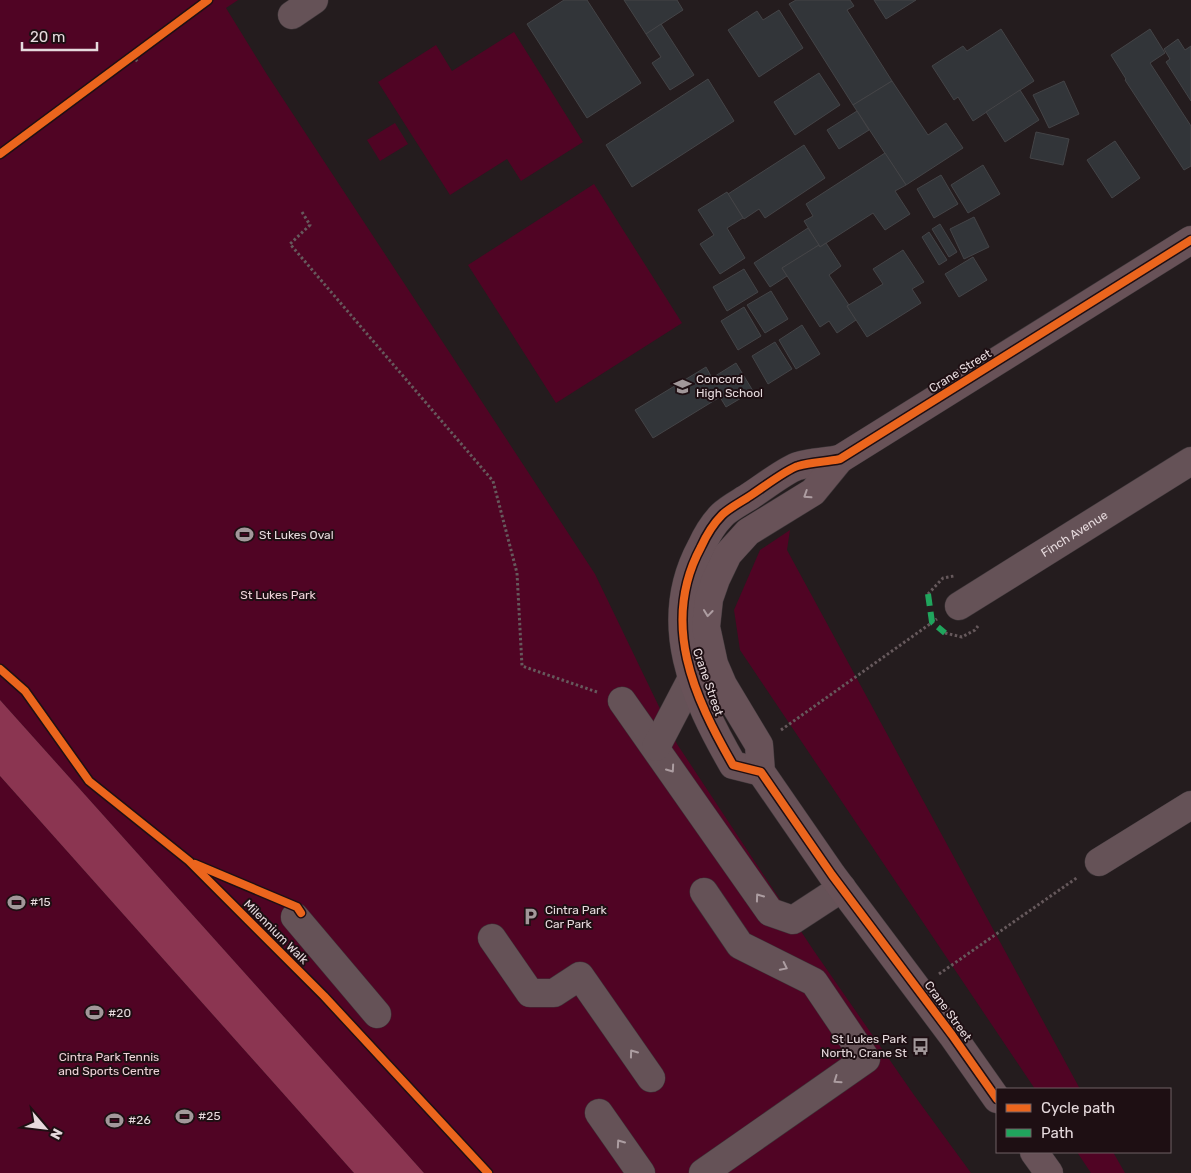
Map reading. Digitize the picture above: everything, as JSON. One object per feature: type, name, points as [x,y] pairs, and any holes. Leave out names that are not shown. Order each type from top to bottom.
[{"type":"main road","name":"Crane Street","points":[[996,1098],[842,888],[761,772],[759,745],[723,685],[714,664],[706,627],[709,599],[728,554],[748,532],[812,492],[840,459],[1191,240]]},
{"type":"main road","name":"Crane Street","points":[[761,772],[733,765],[705,713],[692,678],[685,651],[682,624],[684,594],[690,566],[705,538],[722,514],[797,466],[840,459]]},
{"type":"main road","points":[[1035,1153],[1049,1173]]},
{"type":"street","points":[[292,15],[314,0]]},
{"type":"street","name":"Finch Avenue","points":[[959,606],[1191,461]]},
{"type":"street","points":[[656,747],[692,678]]},
{"type":"street","points":[[622,701],[770,912],[794,920],[842,888]]},
{"type":"street","points":[[1099,862],[1191,804]]},
{"type":"street","points":[[703,1173],[866,1059],[814,982],[740,945],[704,892]]},
{"type":"street","points":[[295,918],[377,1014]]},
{"type":"street","points":[[492,938],[530,993],[554,994],[580,976],[651,1078]]},
{"type":"street","points":[[599,1113],[641,1173]]},
{"type":"path","points":[[124,62],[135,59],[140,50]]},
{"type":"path","points":[[302,212],[310,224],[290,244],[493,481],[517,572],[522,666],[622,701]]},
{"type":"path","points":[[759,745],[932,622],[959,606]]},
{"type":"path","points":[[918,989],[1099,862]]},
{"type":"green space","name":"St Lukes Park","points":[[0,0],[238,0],[226,8],[266,73],[595,574],[677,744],[814,951],[914,1095],[971,1173],[424,1173],[0,700]]},
{"type":"green space","points":[[514,32],[583,142],[521,181],[507,159],[450,195],[378,82],[436,45],[452,71]]},
{"type":"green space","points":[[395,123],[408,144],[380,161],[367,140]]},
{"type":"green space","points":[[594,184],[682,323],[556,403],[468,265]]},
{"type":"green space","points":[[790,530],[787,550],[1079,1088],[1034,1088],[740,650],[734,610],[760,550]]},
{"type":"green space","name":"Cintra Park Tennis and Sports Centre","points":[[0,776],[354,1173],[0,1173]]},
{"type":"green space","points":[[1078,1153],[1114,1153],[1125,1173],[1091,1173]]},
{"type":"shaded area","points":[[0,700],[424,1173],[354,1173],[0,776]]},
{"type":"building","points":[[564,0],[587,0],[641,83],[587,118],[527,24]]},
{"type":"building","points":[[624,0],[677,0],[683,10],[646,34]]},
{"type":"building","points":[[796,0],[850,0],[854,6],[847,10],[892,81],[853,105],[789,4]]},
{"type":"building","points":[[874,0],[916,0],[886,19]]},
{"type":"building","points":[[779,10],[803,48],[759,77],[728,30],[757,11],[763,20]]},
{"type":"building","points":[[661,24],[694,75],[670,90],[652,63],[661,57],[646,34]]},
{"type":"building","points":[[1001,29],[1034,81],[973,121],[958,97],[954,100],[932,66],[963,46],[967,51]]},
{"type":"building","points":[[1150,29],[1165,53],[1150,63],[1191,126],[1191,166],[1184,170],[1125,80],[1111,55]]},
{"type":"building","points":[[1178,39],[1185,50],[1191,46],[1191,101],[1166,62],[1170,59],[1164,49]]},
{"type":"building","points":[[819,73],[840,105],[795,135],[774,102]]},
{"type":"building","points":[[708,79],[734,121],[632,187],[606,145]]},
{"type":"building","points":[[892,81],[928,135],[946,123],[963,148],[906,185],[853,105]]},
{"type":"building","points":[[1064,81],[1079,114],[1049,128],[1033,95]]},
{"type":"building","points":[[1020,90],[1039,120],[1005,142],[986,112]]},
{"type":"building","points":[[857,111],[869,130],[839,149],[827,130]]},
{"type":"building","points":[[1036,132],[1069,139],[1063,165],[1030,158]]},
{"type":"building","points":[[1115,141],[1140,178],[1112,198],[1087,160]]},
{"type":"building","points":[[804,145],[825,178],[765,218],[759,209],[744,219],[728,194]]},
{"type":"building","points":[[885,153],[906,185],[895,191],[910,214],[885,230],[873,213],[820,247],[804,221],[813,216],[806,204]]},
{"type":"building","points":[[983,165],[1000,194],[968,213],[951,185]]},
{"type":"building","points":[[941,175],[958,204],[934,218],[917,189]]},
{"type":"building","points":[[727,192],[743,218],[727,228],[745,258],[720,274],[700,244],[714,235],[698,210]]},
{"type":"building","points":[[974,217],[989,247],[964,259],[950,229]]},
{"type":"building","points":[[940,224],[957,252],[949,257],[932,229]]},
{"type":"building","points":[[808,228],[819,245],[782,268],[787,276],[770,287],[754,263]]},
{"type":"building","points":[[929,232],[947,260],[939,265],[922,237]]},
{"type":"building","points":[[826,243],[841,266],[829,275],[849,305],[847,306],[856,320],[837,333],[829,321],[820,327],[782,268],[819,245],[820,247]]},
{"type":"building","points":[[903,250],[924,282],[912,289],[921,303],[867,337],[847,306],[883,284],[873,269]]},
{"type":"building","points":[[973,257],[987,280],[959,297],[945,274]]},
{"type":"building","points":[[744,269],[758,292],[727,311],[713,287]]},
{"type":"building","points":[[771,291],[788,319],[765,333],[747,305]]},
{"type":"building","points":[[744,307],[761,336],[738,350],[721,321]]},
{"type":"building","points":[[802,325],[820,354],[796,369],[779,340]]},
{"type":"building","points":[[775,342],[792,369],[768,384],[752,356]]},
{"type":"building","points":[[736,363],[753,391],[726,407],[720,397],[653,438],[635,410],[706,367],[712,378]]},
{"type":"marked path","points":[[928,594],[932,622],[945,633]]},
{"type":"cycle path","points":[[0,154],[208,0]]},
{"type":"cycle path","points":[[996,1098],[952,1035],[832,875],[761,772],[733,765],[706,713],[687,659],[683,631],[683,604],[689,575],[710,530],[722,515],[732,507],[793,468],[840,459],[1191,240]]},
{"type":"cycle path","name":"Milennium Walk","points":[[0,669],[25,691],[89,781],[189,861],[324,996],[488,1173]]},
{"type":"cycle path","name":"Milennium Walk","points":[[195,864],[297,907],[301,913]]},
{"type":"place","name":"Concord High School","points":[[682,386]]},
{"type":"place","name":"St Lukes Oval","points":[[245,535]]},
{"type":"place","name":"#15","points":[[16,902]]},
{"type":"place","name":"Cintra Park Car Park","points":[[531,917]]},
{"type":"place","name":"#20","points":[[94,1013]]},
{"type":"place","name":"St Lukes Park North, Crane St","points":[[921,1046]]},
{"type":"place","name":"#25","points":[[184,1116]]},
{"type":"place","name":"#26","points":[[114,1120]]}]
